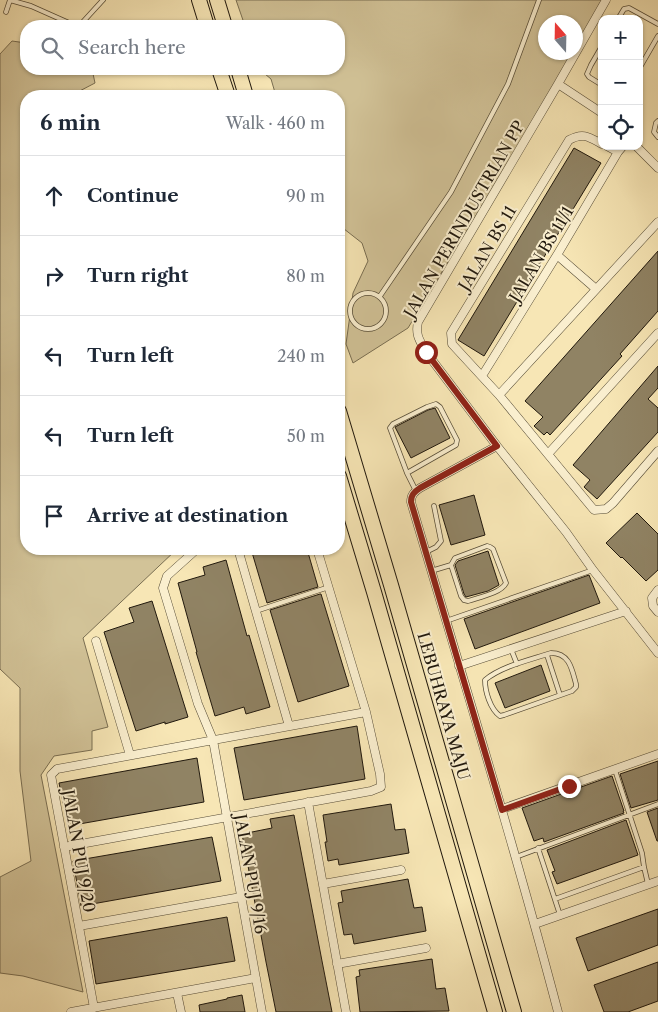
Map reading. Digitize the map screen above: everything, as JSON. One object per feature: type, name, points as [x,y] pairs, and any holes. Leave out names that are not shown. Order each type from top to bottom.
[{"type":"highway","points":[[199,0],[204,20]]},
{"type":"highway","points":[[217,0],[223,20]]},
{"type":"highway","points":[[221,75],[226,90]]},
{"type":"highway","points":[[240,75],[244,90]]},
{"type":"highway","name":"LEBUHRAYA MAJU","points":[[345,431],[514,1012]]},
{"type":"highway","points":[[345,496],[495,1012]]},
{"type":"street","points":[[598,110],[558,84],[606,0]]},
{"type":"street","name":"JALAN PERINDUSTRIAN PP","points":[[558,84],[418,322],[416,330],[426,352],[658,653]]},
{"type":"street","name":"JALAN BS 11","points":[[598,142],[584,135],[576,136],[569,140],[451,333],[452,344],[499,395],[594,510],[606,509],[613,503],[658,452]]},
{"type":"street","name":"JALAN BS 11/1","points":[[482,376],[620,150]]},
{"type":"street","points":[[640,150],[658,168]]},
{"type":"street","points":[[499,395],[658,222]]},
{"type":"street","points":[[557,255],[596,289]]},
{"type":"street","points":[[548,454],[658,333]]},
{"type":"street","points":[[497,446],[416,491],[411,497],[411,502],[516,857],[558,1012]]},
{"type":"street","name":"JALAN PUJ 9/16","points":[[190,555],[167,576],[163,588],[198,704],[213,740],[262,1012]]},
{"type":"street","points":[[240,555],[289,726]]},
{"type":"street","points":[[64,847],[371,791],[381,787],[380,774],[366,712],[319,555]]},
{"type":"street","points":[[658,590],[652,598],[653,606],[658,612]]},
{"type":"street","points":[[459,666],[626,611]]},
{"type":"street","points":[[96,641],[130,755]]},
{"type":"street","name":"JALAN PUJ 9/20","points":[[97,1009],[79,926],[51,775],[57,769],[366,712]]},
{"type":"street","points":[[502,810],[658,754]]},
{"type":"street","points":[[308,802],[346,1012]]},
{"type":"street","points":[[323,884],[401,870]]},
{"type":"street","points":[[535,924],[658,881]]},
{"type":"street","points":[[79,926],[241,897]]},
{"type":"street","points":[[337,964],[426,948]]},
{"type":"street","points":[[71,1012],[97,1009],[256,978]]},
{"type":"street","points":[[177,993],[181,1012]]},
{"type":"lane","points":[[6,12],[10,0],[32,6],[63,20]]},
{"type":"lane","points":[[32,6],[34,0]]},
{"type":"lane","points":[[85,20],[103,0]]},
{"type":"lane","points":[[380,296],[451,192],[508,84],[539,0]]},
{"type":"lane","points":[[620,15],[624,9],[629,8],[642,15]]},
{"type":"lane","points":[[643,16],[658,24]]},
{"type":"lane","points":[[643,62],[658,36]]},
{"type":"lane","points":[[598,52],[587,74],[598,83]]},
{"type":"lane","points":[[658,121],[654,132],[658,136]]},
{"type":"lane","points":[[366,292],[380,296],[385,302],[386,317],[375,328],[367,329],[360,327],[350,315],[353,301],[358,295],[366,292]]},
{"type":"lane","points":[[406,473],[456,445],[457,440],[440,407],[436,404],[393,424],[390,428],[406,473],[416,491]]},
{"type":"lane","points":[[426,552],[436,547],[441,541],[434,506]]},
{"type":"lane","points":[[431,571],[451,565],[455,558],[487,546],[493,549],[506,583],[504,588],[498,591],[468,601],[464,600],[451,565]]},
{"type":"lane","points":[[446,622],[593,570]]},
{"type":"lane","points":[[256,611],[328,587]]},
{"type":"lane","points":[[511,649],[517,664]]},
{"type":"lane","points":[[551,653],[562,654],[568,660],[576,687],[572,691],[500,716],[495,712],[485,688],[485,680],[496,672],[517,664],[551,653]]},
{"type":"lane","points":[[547,655],[560,695]]},
{"type":"lane","points":[[615,770],[642,853],[648,884]]},
{"type":"lane","points":[[516,857],[658,804]]},
{"type":"lane","points":[[538,848],[560,916]]},
{"type":"lane","points":[[555,898],[644,867]]},
{"type":"shaded area","points":[[236,0],[607,0],[583,40],[583,15],[538,15],[538,60],[570,60],[408,328],[353,363],[346,344],[353,293],[368,261],[362,243],[345,230],[345,90],[274,90],[271,79],[266,75],[345,75],[345,20],[243,20]]},
{"type":"shaded area","points":[[12,41],[20,42],[20,75],[93,75],[95,83],[82,90],[20,90],[20,555],[171,555],[83,638],[108,727],[92,731],[92,750],[54,756],[41,775],[83,992],[23,976],[0,973],[0,877],[31,861],[20,771],[20,688],[0,669],[0,54]]},
{"type":"building","points":[[574,148],[601,163],[484,356],[458,340]]},
{"type":"building","points":[[658,251],[658,311],[620,354],[622,356],[550,435],[547,432],[544,435],[534,426],[543,417],[525,401]]},
{"type":"building","points":[[658,366],[658,388],[648,399],[658,408],[658,432],[597,499],[584,487],[590,480],[573,465]]},
{"type":"building","points":[[435,408],[450,438],[411,458],[395,427]]},
{"type":"building","points":[[474,495],[485,535],[451,545],[439,505]]},
{"type":"building","points":[[637,513],[658,534],[658,570],[646,581],[606,543]]},
{"type":"building","points":[[488,551],[499,585],[488,591],[466,597],[455,565],[458,561]]},
{"type":"building","points":[[253,555],[309,555],[318,587],[267,603]]},
{"type":"building","points":[[226,560],[247,636],[249,635],[270,707],[246,714],[244,707],[215,716],[178,583],[205,575],[203,567]]},
{"type":"building","points":[[589,575],[600,603],[475,649],[464,619]]},
{"type":"building","points":[[321,594],[349,686],[298,702],[270,610]]},
{"type":"building","points":[[152,601],[188,717],[136,731],[104,632],[134,622],[129,608]]},
{"type":"building","points":[[541,665],[550,691],[505,708],[495,683]]},
{"type":"building","points":[[357,726],[365,779],[244,800],[234,748]]},
{"type":"building","points":[[197,758],[204,802],[68,826],[59,783]]},
{"type":"building","points":[[658,761],[658,800],[631,808],[620,774]]},
{"type":"building","points":[[612,776],[624,813],[544,842],[543,838],[534,841],[522,808]]},
{"type":"building","points":[[391,804],[395,830],[405,829],[409,853],[339,865],[338,859],[328,861],[323,815]]},
{"type":"building","points":[[658,808],[658,841],[657,841],[647,812]]},
{"type":"building","points":[[294,815],[332,1012],[276,1012],[266,962],[242,834],[272,828],[270,819]]},
{"type":"building","points":[[626,820],[638,855],[557,884],[552,872],[555,871],[547,850]]},
{"type":"building","points":[[212,837],[221,881],[81,906],[73,861]]},
{"type":"building","points":[[408,879],[414,908],[422,907],[426,931],[354,944],[352,934],[344,935],[338,903],[343,902],[341,891]]},
{"type":"building","points":[[658,909],[658,945],[588,971],[576,938]]},
{"type":"building","points":[[227,917],[235,961],[96,984],[89,941]]},
{"type":"building","points":[[432,959],[436,989],[445,988],[449,1011],[360,1012],[356,977],[360,976],[359,970]]},
{"type":"building","points":[[658,962],[658,1001],[628,1012],[604,1012],[594,985]]},
{"type":"building","points":[[242,995],[245,1012],[200,1012],[199,1005]]},
{"type":"route","points":[[426,352],[497,446],[420,488],[414,492],[411,502],[502,810],[569,786]]}]
